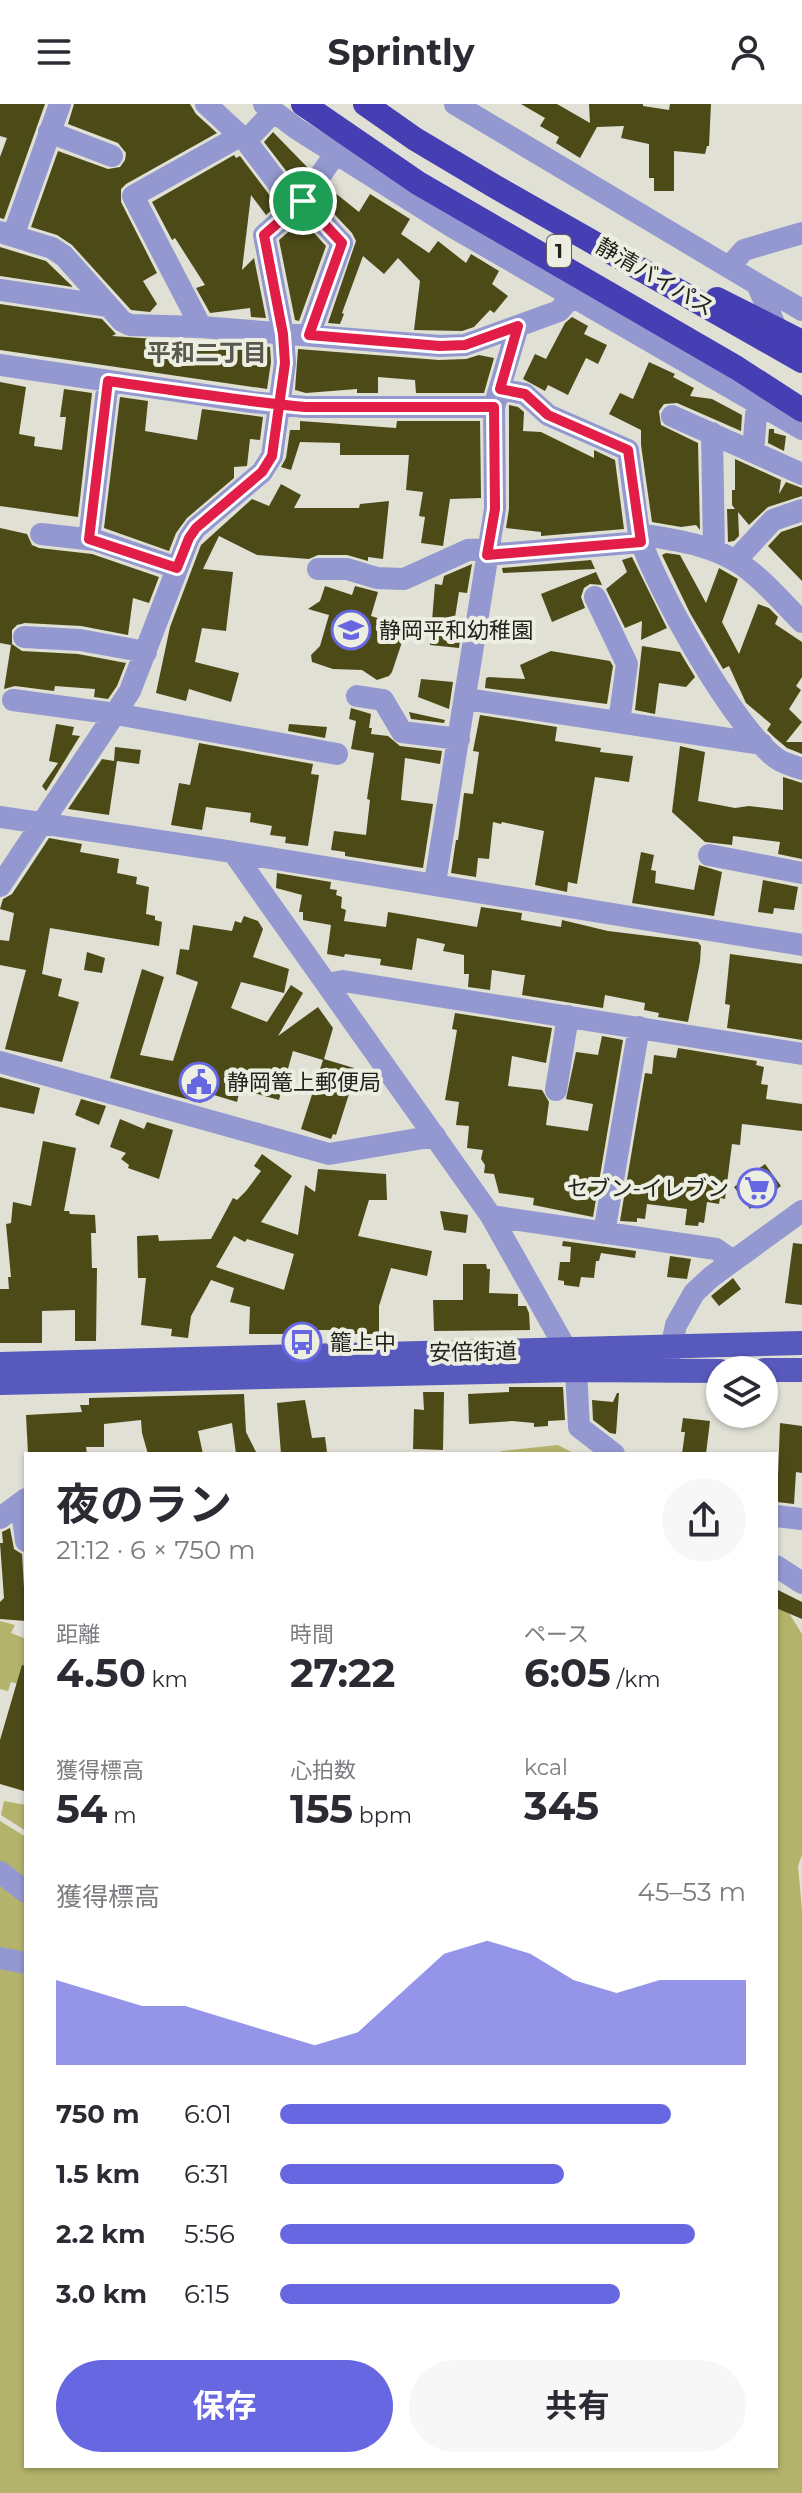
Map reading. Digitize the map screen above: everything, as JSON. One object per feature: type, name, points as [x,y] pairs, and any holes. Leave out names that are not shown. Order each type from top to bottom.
[{"type":"highway","name":"静清バイパス","points":[[322,104],[430,177],[802,391]]},
{"type":"highway","points":[[356,104],[742,313],[802,342]]},
{"type":"highway","name":"静清バイパス","points":[[365,104],[415,139],[494,186],[802,361]]},
{"type":"highway","points":[[281,108],[418,183],[737,368],[802,410]]},
{"type":"main road","name":"安倍街道","points":[[0,1383],[571,1360],[670,1346],[802,1343]]},
{"type":"main road","name":"安倍街道","points":[[0,1364],[571,1360],[667,1372],[706,1371]]},
{"type":"main road","points":[[778,1370],[802,1370]]},
{"type":"street","points":[[60,104],[6,234],[52,248],[64,256],[122,321],[130,325],[201,327],[453,346],[465,345],[559,311],[572,296]]},
{"type":"street","points":[[206,104],[243,138],[299,204],[342,243],[309,335]]},
{"type":"street","points":[[455,104],[802,310]]},
{"type":"street","points":[[201,327],[133,196],[243,138],[281,108],[297,129],[335,154],[802,429]]},
{"type":"street","points":[[49,132],[112,156]]},
{"type":"street","points":[[0,886],[130,691],[189,538],[196,528],[262,472],[272,456],[285,363],[283,334],[264,235],[299,204],[335,154]]},
{"type":"street","points":[[729,267],[744,250],[802,233]]},
{"type":"street","points":[[757,284],[777,330]]},
{"type":"street","points":[[0,290],[108,306]]},
{"type":"street","points":[[435,883],[495,509],[497,398],[518,326]]},
{"type":"street","points":[[0,365],[305,407],[525,394],[548,415],[628,450],[640,538],[646,558],[715,683],[777,759],[802,769]]},
{"type":"street","points":[[89,539],[108,381]]},
{"type":"street","points":[[753,452],[757,403]]},
{"type":"street","points":[[672,416],[802,474]]},
{"type":"street","points":[[712,433],[724,556]]},
{"type":"street","points":[[724,556],[773,520],[802,510]]},
{"type":"street","points":[[41,534],[89,539],[177,568]]},
{"type":"street","points":[[318,569],[347,569],[377,578],[404,579],[468,550],[487,552],[640,538],[693,543],[742,565],[802,622]]},
{"type":"street","points":[[595,597],[627,664],[619,722]]},
{"type":"street","points":[[24,637],[80,640],[146,652]]},
{"type":"street","points":[[357,696],[383,700],[402,732],[459,739]]},
{"type":"street","points":[[466,699],[762,744]]},
{"type":"street","points":[[13,700],[116,714],[337,754]]},
{"type":"street","points":[[0,817],[435,883],[802,945]]},
{"type":"street","points":[[233,852],[491,1216],[571,1360],[579,1427],[611,1452]]},
{"type":"street","points":[[709,855],[802,873]]},
{"type":"street","points":[[327,984],[343,981],[802,1054]]},
{"type":"street","points":[[556,1090],[568,1016]]},
{"type":"street","points":[[604,1233],[639,1027]]},
{"type":"street","points":[[0,1062],[329,1154],[435,1136]]},
{"type":"street","points":[[667,1372],[676,1325],[694,1293],[802,1211]]},
{"type":"street","points":[[491,1216],[716,1249],[733,1261]]},
{"type":"street","points":[[0,1518],[24,1501]]},
{"type":"street","points":[[778,1516],[802,1519]]},
{"type":"street","points":[[778,1567],[802,1583]]},
{"type":"street","points":[[0,1872],[24,1890]]},
{"type":"street","points":[[0,1958],[24,1963]]},
{"type":"shaded area","points":[[558,1445],[571,1452],[500,1452]]},
{"type":"shaded area","points":[[778,1595],[802,1634],[802,1855],[798,1866],[802,1910],[802,2493],[0,2493],[0,1821],[24,1836],[24,2468],[778,2468]]},
{"type":"shaded area","points":[[0,1621],[15,1625],[11,1633],[24,1638],[24,1685],[11,1682],[8,1691],[0,1689]]},
{"type":"shaded area","points":[[4,1801],[24,1805],[24,1830],[1,1815]]},
{"type":"building","points":[[0,104],[45,104],[4,219],[0,218],[0,157],[7,138],[0,136]]},
{"type":"building","points":[[74,104],[190,104],[196,114],[217,133],[121,189],[121,202],[157,273],[143,281],[157,304],[150,312],[131,310],[72,245],[57,235],[31,227],[58,151],[108,169],[120,167],[125,160],[126,153],[118,143],[68,124]]},
{"type":"building","points":[[521,104],[557,104],[590,123],[589,104],[643,104],[669,110],[670,104],[711,104],[709,146],[705,154],[674,151],[674,191],[654,191],[654,178],[649,178],[649,144],[621,138],[624,126],[597,127],[580,158],[556,143],[559,137],[540,126],[545,118]]},
{"type":"building","points":[[273,132],[308,168],[297,185],[264,142]]},
{"type":"building","points":[[234,155],[236,158],[240,156],[277,205],[266,215],[251,195],[242,270],[254,258],[266,318],[251,317],[250,308],[210,313],[196,288],[205,285],[175,238],[172,240],[152,202]]},
{"type":"building","points":[[329,188],[359,212],[370,194],[410,219],[401,234],[429,253],[438,241],[466,263],[471,254],[499,271],[492,284],[508,296],[494,313],[490,310],[474,327],[462,331],[414,330],[420,281],[398,258],[384,274],[363,256],[340,324],[328,323],[356,241],[321,200]]},
{"type":"building","points":[[302,220],[326,246],[299,321],[295,320],[279,240]]},
{"type":"building","points":[[0,247],[46,261],[73,287],[0,276]]},
{"type":"building","points":[[0,304],[102,319],[116,334],[112,336],[270,347],[267,389],[0,350]]},
{"type":"building","points":[[572,317],[588,326],[584,334],[607,345],[598,364],[586,358],[568,395],[548,385],[545,391],[523,379],[535,354],[546,359],[565,323]]},
{"type":"building","points":[[298,349],[439,360],[479,355],[494,358],[484,393],[416,393],[415,380],[378,377],[378,393],[357,393],[357,389],[306,393],[295,390]]},
{"type":"building","points":[[649,362],[675,374],[673,377],[694,388],[690,396],[712,399],[742,415],[741,431],[677,403],[664,404],[659,411],[661,425],[698,443],[700,530],[696,525],[681,527],[652,522],[641,430],[609,414],[620,393],[633,399]]},
{"type":"building","points":[[0,382],[26,387],[19,434],[35,437],[34,446],[62,450],[66,417],[60,417],[64,389],[92,393],[78,517],[0,506]]},
{"type":"building","points":[[120,397],[148,401],[145,431],[197,440],[202,409],[263,417],[260,440],[250,439],[247,466],[234,467],[234,478],[187,518],[176,533],[169,551],[104,528]]},
{"type":"building","points":[[509,405],[524,412],[523,431],[541,432],[594,458],[594,450],[615,460],[624,529],[541,536],[541,532],[506,528],[509,509]]},
{"type":"building","points":[[300,421],[396,428],[397,421],[480,421],[481,498],[450,499],[443,546],[421,543],[425,517],[419,516],[423,492],[406,490],[409,455],[340,455],[340,443],[300,442],[291,470],[281,467],[286,458],[290,430],[300,430]]},
{"type":"building","points":[[769,429],[786,436],[784,451],[768,443]]},
{"type":"building","points":[[735,459],[781,480],[779,494],[786,482],[802,488],[802,496],[768,507],[749,525],[738,512],[739,536],[728,542],[727,509],[735,509],[732,490],[735,490]]},
{"type":"building","points":[[281,484],[301,495],[294,508],[359,508],[360,504],[389,501],[383,559],[368,557],[368,561],[347,555],[318,555],[309,559],[257,555],[219,536],[203,569],[233,572],[226,631],[202,628],[195,662],[239,673],[231,702],[189,689],[186,701],[156,693],[170,627],[201,545],[252,499],[269,506]]},
{"type":"building","points":[[802,525],[802,581],[768,546],[781,532]]},
{"type":"building","points":[[0,528],[27,534],[32,545],[39,548],[92,554],[159,577],[149,603],[133,598],[128,635],[81,626],[25,623],[12,630],[12,644],[22,651],[78,654],[126,663],[108,699],[94,697],[95,689],[55,686],[54,691],[15,686],[4,689],[11,645],[0,643]]},
{"type":"building","points":[[662,555],[680,555],[706,603],[719,568],[738,579],[722,622],[739,654],[758,604],[769,608],[778,617],[775,624],[802,642],[802,677],[796,686],[801,690],[789,709],[802,722],[786,742],[802,742],[802,754],[787,748],[774,737],[767,730],[771,724],[746,703],[729,666],[723,669],[690,613]]},
{"type":"building","points":[[632,557],[667,628],[641,640],[642,621],[625,628],[606,589],[627,572],[622,560]]},
{"type":"building","points":[[591,560],[595,569],[503,573],[502,568]]},
{"type":"building","points":[[472,564],[467,593],[459,592],[453,630],[461,631],[459,648],[430,645],[435,584],[442,585],[444,576]]},
{"type":"building","points":[[596,572],[602,585],[590,584],[584,588],[581,597],[585,608],[552,622],[541,594]]},
{"type":"building","points":[[325,586],[352,595],[355,586],[378,592],[371,616],[407,627],[389,676],[377,680],[362,670],[333,669],[312,662],[311,655],[320,646],[329,615],[308,609],[320,601]]},
{"type":"building","points":[[642,646],[680,652],[695,677],[686,687],[659,683],[655,714],[635,710]]},
{"type":"building","points":[[551,651],[610,661],[613,666],[607,704],[485,688],[486,678],[489,677],[525,679],[520,665]]},
{"type":"building","points":[[421,679],[453,682],[449,709],[418,697]]},
{"type":"building","points":[[351,708],[371,714],[371,734],[388,736],[400,746],[442,751],[440,764],[405,758],[401,800],[433,804],[423,868],[345,856],[345,852],[331,850],[334,831],[366,835],[370,800],[367,799],[374,753],[351,749],[356,721],[349,719]]},
{"type":"building","points":[[409,712],[445,720],[444,723],[411,719]]},
{"type":"building","points":[[480,715],[557,727],[555,741],[633,756],[629,782],[595,777],[577,884],[568,882],[567,892],[535,885],[544,831],[502,822],[493,822],[489,859],[478,858],[476,877],[451,873],[464,793],[473,794],[479,752],[473,751]]},
{"type":"building","points":[[56,724],[74,727],[72,735],[80,736],[46,791],[42,786],[58,763],[49,761]]},
{"type":"building","points":[[289,724],[327,727],[325,738],[288,731]]},
{"type":"building","points":[[199,743],[313,764],[311,774],[319,775],[308,846],[285,843],[286,837],[270,835],[272,826],[250,822],[251,813],[206,807],[202,830],[171,825],[179,783],[190,785]]},
{"type":"building","points":[[680,746],[705,752],[698,801],[735,808],[749,806],[783,810],[783,777],[802,783],[802,859],[778,854],[780,842],[733,836],[732,845],[705,842],[672,812]]},
{"type":"building","points":[[115,747],[141,750],[139,764],[117,761],[109,815],[68,809],[102,759],[114,761]]},
{"type":"building","points":[[49,838],[82,844],[80,852],[119,859],[117,873],[137,877],[136,884],[149,887],[146,914],[162,922],[159,946],[50,928],[42,974],[62,979],[58,996],[79,1002],[62,1062],[5,1049],[26,970],[0,965],[0,940],[9,941],[14,913],[0,909],[3,899],[12,894]]},
{"type":"building","points":[[641,852],[654,855],[651,870],[656,871],[655,883],[694,890],[699,865],[722,872],[714,916],[632,903]]},
{"type":"building","points":[[277,873],[331,882],[330,889],[337,890],[336,895],[342,897],[341,908],[346,910],[344,921],[386,927],[388,912],[477,927],[481,907],[522,913],[521,920],[561,927],[562,920],[608,931],[698,942],[701,946],[700,962],[688,1022],[658,1017],[659,1013],[644,1010],[645,1003],[605,995],[603,1008],[522,995],[525,975],[492,970],[490,990],[468,987],[469,974],[464,974],[464,955],[443,951],[445,944],[417,938],[412,970],[380,965],[381,959],[327,954],[331,925],[303,920],[303,912],[299,912],[302,895],[276,888]]},
{"type":"building","points":[[763,880],[798,887],[794,910],[774,908],[773,914],[758,912]]},
{"type":"building","points":[[244,916],[258,921],[263,929],[253,957],[289,969],[284,993],[241,982],[231,1008],[267,1022],[291,985],[303,993],[278,1036],[318,1007],[333,1028],[324,1059],[354,1068],[336,1135],[333,1134],[331,1139],[301,1129],[323,1060],[293,1051],[279,1100],[240,1089],[237,1102],[204,1092],[201,1103],[110,1078],[142,969],[164,977],[140,1055],[173,1061],[198,982],[176,974],[180,949],[189,950],[193,925],[232,931],[235,921],[241,923]]},
{"type":"building","points":[[87,952],[105,958],[102,973],[84,970]]},
{"type":"building","points":[[730,954],[802,964],[802,1040],[727,1028],[730,1005],[725,1004]]},
{"type":"building","points":[[455,1013],[552,1028],[546,1063],[512,1056],[508,1086],[542,1090],[549,1102],[546,1125],[588,1131],[593,1104],[566,1099],[576,1052],[598,1055],[602,1036],[623,1040],[593,1217],[533,1205],[534,1198],[499,1193],[494,1174],[484,1173],[483,1150],[467,1148],[469,1126],[456,1125],[459,1102],[445,1100],[457,1030],[452,1029]]},
{"type":"building","points":[[678,1048],[757,1061],[756,1065],[764,1067],[761,1084],[768,1085],[766,1099],[802,1104],[802,1131],[742,1124],[740,1145],[732,1144],[725,1199],[720,1198],[719,1204],[707,1202],[704,1223],[699,1222],[698,1226],[685,1225],[687,1209],[647,1204],[645,1219],[620,1221],[645,1073],[652,1074],[654,1055],[676,1058]]},
{"type":"building","points":[[0,1077],[40,1088],[34,1114],[0,1107]]},
{"type":"building","points":[[81,1099],[106,1106],[99,1125],[75,1115]]},
{"type":"building","points":[[120,1119],[144,1129],[147,1122],[173,1130],[159,1179],[128,1168],[129,1165],[121,1159],[126,1153],[110,1147]]},
{"type":"building","points":[[43,1141],[76,1148],[64,1211],[95,1215],[96,1233],[91,1233],[92,1268],[97,1268],[96,1341],[75,1341],[75,1310],[42,1311],[42,1343],[0,1343],[0,1289],[9,1289],[8,1277],[11,1277],[6,1224],[11,1223],[13,1202],[31,1206]]},
{"type":"building","points":[[262,1154],[292,1176],[261,1222],[298,1235],[305,1185],[315,1192],[318,1169],[386,1174],[387,1200],[369,1200],[358,1236],[432,1251],[427,1276],[391,1268],[379,1306],[379,1334],[287,1330],[287,1334],[249,1334],[250,1307],[230,1302],[234,1288],[211,1280],[191,1316],[188,1338],[171,1336],[172,1329],[141,1325],[146,1278],[138,1278],[137,1236],[158,1235],[159,1241],[211,1239],[233,1198],[237,1200],[261,1171],[254,1166]],"holes":[[[234,1236],[245,1242],[247,1239],[294,1254],[284,1290],[216,1267]]]},
{"type":"building","points":[[765,1164],[781,1186],[750,1209],[734,1187]]},
{"type":"building","points":[[440,1211],[468,1215],[466,1233],[444,1230]]},
{"type":"building","points":[[563,1241],[636,1251],[635,1258],[601,1253],[599,1261],[596,1261],[594,1278],[581,1277],[579,1287],[564,1285],[564,1281],[558,1280],[560,1262],[570,1262],[571,1247],[562,1246]]},
{"type":"building","points":[[793,1243],[802,1244],[802,1305],[785,1303]]},
{"type":"building","points":[[670,1256],[691,1259],[687,1279],[667,1277]]},
{"type":"building","points":[[463,1264],[486,1264],[490,1269],[489,1293],[518,1294],[518,1306],[526,1306],[529,1313],[530,1330],[434,1331],[433,1300],[463,1300]]},
{"type":"building","points":[[733,1278],[741,1289],[719,1306],[711,1296]]},
{"type":"building","points":[[509,1387],[563,1387],[565,1420],[548,1421],[548,1426],[534,1427],[534,1423],[512,1421],[469,1424],[468,1394],[509,1392]]},
{"type":"building","points":[[423,1392],[444,1392],[443,1450],[413,1449],[414,1409],[424,1410]]},
{"type":"building","points":[[617,1393],[616,1434],[593,1420],[592,1400],[613,1402]]},
{"type":"building","points":[[244,1394],[246,1432],[256,1452],[236,1452],[232,1423],[198,1431],[203,1452],[147,1452],[141,1420],[104,1424],[104,1447],[86,1447],[87,1452],[28,1452],[26,1415],[82,1412],[80,1405],[89,1405],[89,1398]]},
{"type":"building","points":[[305,1400],[312,1438],[325,1437],[327,1452],[281,1452],[277,1403]]},
{"type":"building","points":[[683,1418],[706,1421],[706,1428],[709,1428],[706,1452],[682,1452],[685,1432],[681,1432]]},
{"type":"building","points":[[780,1423],[802,1426],[802,1473],[796,1472],[794,1504],[778,1502]]},
{"type":"building","points":[[10,1528],[14,1549],[22,1554],[24,1621],[0,1619],[0,1602],[4,1598],[2,1532]]},
{"type":"building","points":[[778,1590],[802,1602],[802,1619],[778,1609]]},
{"type":"building","points":[[24,1666],[24,1791],[0,1784],[0,1740]]},
{"type":"place","name":"静岡平和幼稚園","points":[[351,630]]},
{"type":"place","name":"静岡篭上郵便局","points":[[199,1082]]},
{"type":"place","name":"セブン-イレブン","points":[[757,1188]]},
{"type":"place","name":"籠上中","points":[[302,1342]]},
{"type":"district","name":"平和二丁目","points":[[207,352]]},
{"type":"route","points":[[303,201],[264,235],[283,334],[285,363],[279,405],[272,456],[262,472],[196,528],[177,568],[89,539],[108,381],[252,402],[279,405],[305,407],[494,407],[495,509],[487,555],[641,542],[628,450],[548,415],[525,394],[500,389],[518,326],[465,345],[440,346],[309,335],[342,243],[303,201]]}]
